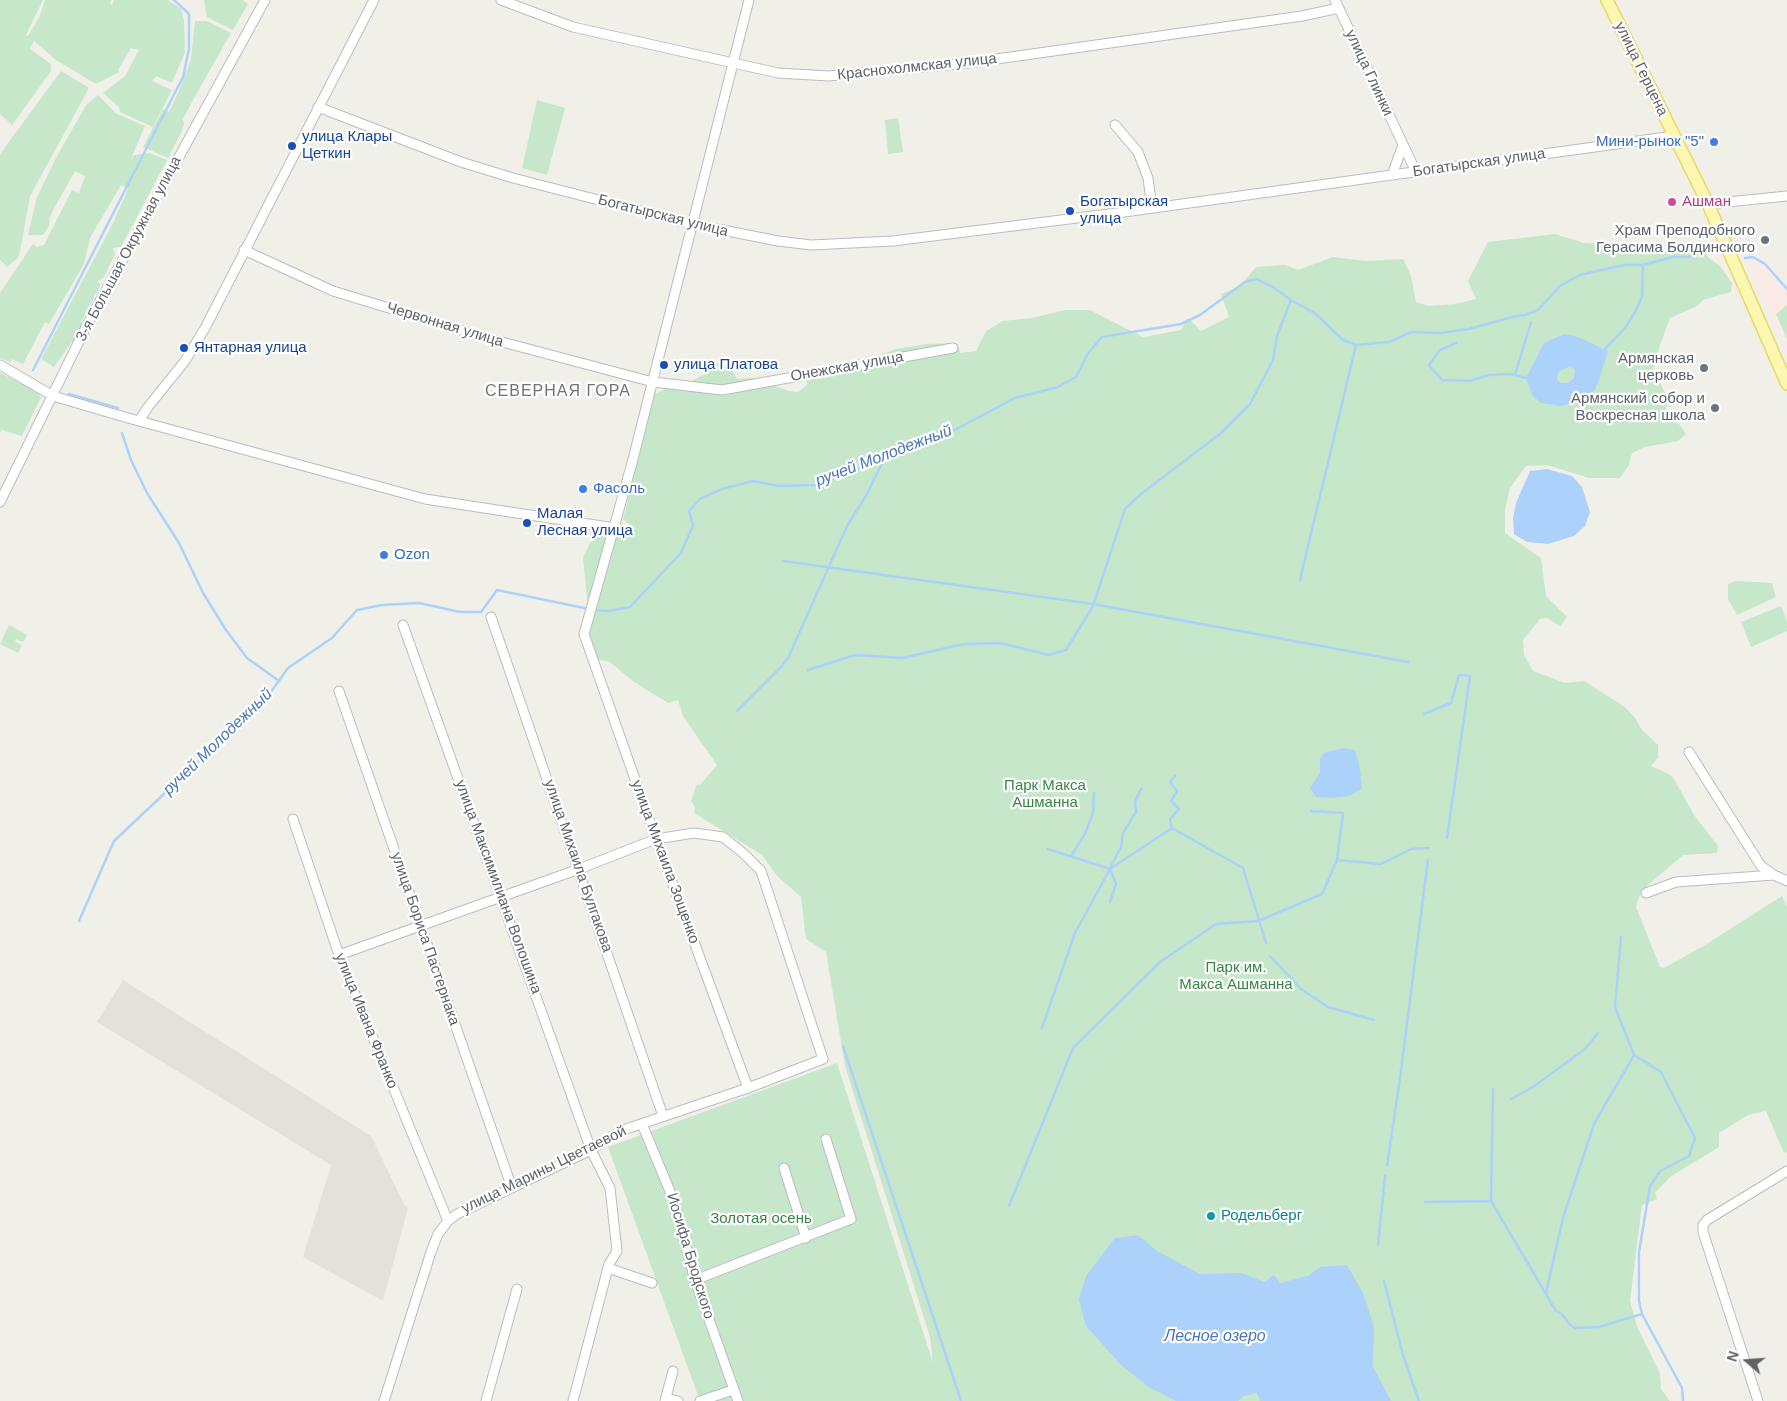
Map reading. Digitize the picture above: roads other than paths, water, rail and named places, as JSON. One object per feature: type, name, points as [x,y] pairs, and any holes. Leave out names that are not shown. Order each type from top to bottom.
[{"type":"main road","name":"улица Герцена","points":[[1607,0],[1708,204],[1787,384]]},
{"type":"street","name":"3-я Большая Окружная улица","points":[[0,502],[54,396],[88,323],[264,0]]},
{"type":"street","points":[[139,421],[184,361],[205,328],[374,0]]},
{"type":"street","name":"Краснохолмская улица","points":[[502,0],[573,27],[778,73],[829,76],[968,63],[1302,16],[1337,4]]},
{"type":"street","points":[[0,365],[54,396],[139,421],[425,498],[615,528],[749,0]]},
{"type":"street","name":"улица Глинки","points":[[1337,4],[1416,172]]},
{"type":"street","name":"Богатырская улица","points":[[318,107],[487,171],[692,224],[778,241],[836,245],[893,241],[1152,208],[1674,136]]},
{"type":"street","points":[[1115,125],[1138,152],[1148,178],[1152,208]]},
{"type":"street","points":[[1392,175],[1403,145]]},
{"type":"street","points":[[1708,204],[1787,196]]},
{"type":"street","name":"Червонная улица","points":[[244,250],[333,291],[487,338],[652,382]]},
{"type":"street","name":"Онежская улица","points":[[652,382],[722,390],[952,348]]},
{"type":"street","name":"улица Михаила Зощенко","points":[[615,528],[584,634],[656,839],[748,1088]]},
{"type":"street","name":"улица Михаила Булгакова","points":[[491,617],[663,1116]]},
{"type":"street","name":"улица Максимилиана Волошина","points":[[403,625],[591,1150],[610,1188],[617,1251],[608,1268],[573,1401]]},
{"type":"street","name":"улица Бориса Пастернака","points":[[339,691],[512,1188]]},
{"type":"street","points":[[1689,752],[1761,866],[1787,881]]},
{"type":"street","name":"улица Ивана Франко","points":[[293,819],[339,954],[448,1221]]},
{"type":"street","name":"улица Марины Цветаевой","points":[[384,1401],[438,1234],[448,1221],[457,1214],[591,1150],[620,1131],[748,1088],[824,1059],[761,871],[723,837],[694,833],[656,839]]},
{"type":"street","points":[[339,954],[579,869],[656,839]]},
{"type":"street","points":[[1646,894],[1676,882],[1774,875]]},
{"type":"street","name":"Иосифа Бродского","points":[[642,1124],[674,1201],[695,1280],[738,1401]]},
{"type":"street","points":[[695,1280],[851,1220],[826,1139]]},
{"type":"street","points":[[784,1168],[806,1238]]},
{"type":"street","points":[[1758,1401],[1703,1232],[1703,1225],[1707,1220],[1786,1175]]},
{"type":"street","points":[[608,1268],[652,1283]]},
{"type":"street","points":[[486,1401],[517,1289]]},
{"type":"street","points":[[673,1371],[665,1400],[678,1401]]},
{"type":"street","points":[[700,1401],[733,1390]]},
{"type":"water","points":[[1564,334],[1578,337],[1608,351],[1595,390],[1583,401],[1562,406],[1541,403],[1532,395],[1526,378],[1544,343]],"holes":[[[1570,366],[1575,370],[1574,378],[1568,383],[1560,383],[1557,379],[1558,372]]]},
{"type":"water","points":[[1547,469],[1572,476],[1582,487],[1590,512],[1585,526],[1574,536],[1548,544],[1527,542],[1514,534],[1513,518],[1516,503],[1530,471]]},
{"type":"water","points":[[1342,748],[1355,750],[1362,788],[1350,796],[1316,797],[1310,788],[1320,773],[1320,759],[1324,753]]},
{"type":"water","name":"Лесное озеро","points":[[1138,1235],[1157,1251],[1200,1274],[1241,1273],[1264,1282],[1274,1275],[1280,1283],[1308,1276],[1320,1267],[1347,1265],[1363,1293],[1374,1327],[1373,1367],[1391,1401],[1260,1401],[1257,1393],[1243,1396],[1238,1401],[1176,1401],[1150,1388],[1122,1366],[1086,1326],[1079,1299],[1086,1276],[1115,1238]]},
{"type":"waterway","points":[[33,370],[183,77],[189,49],[189,14],[174,0]]},
{"type":"waterway","name":"ручей Молодежный","points":[[594,610],[609,611],[630,607],[681,553],[693,525],[689,511],[700,499],[722,489],[753,481],[779,486],[815,485],[945,435],[1015,398],[1058,387],[1076,377],[1088,353],[1102,337],[1181,324],[1200,315],[1245,282],[1256,279],[1273,287],[1316,314],[1343,340],[1356,345],[1389,342],[1411,332],[1440,333],[1469,329],[1525,315],[1538,310],[1560,286],[1580,275],[1624,265],[1643,265],[1672,257],[1690,257],[1708,249]]},
{"type":"waterway","name":"ручей Молодежный","points":[[1745,258],[1753,257],[1765,264],[1787,289]]},
{"type":"waterway","points":[[1605,349],[1626,327],[1636,310],[1642,296],[1643,265]]},
{"type":"waterway","points":[[808,670],[855,655],[902,658],[964,644],[1000,643],[1049,655],[1066,650],[1093,606],[1125,509],[1141,494],[1221,433],[1250,404],[1273,360],[1277,336],[1291,300]]},
{"type":"waterway","points":[[1515,375],[1531,322]]},
{"type":"waterway","points":[[1456,343],[1440,350],[1429,365],[1442,380],[1469,381],[1489,375],[1511,374],[1526,378]]},
{"type":"waterway","points":[[1300,580],[1356,345]]},
{"type":"waterway","points":[[69,394],[118,408]]},
{"type":"waterway","points":[[122,433],[131,460],[147,493],[179,543],[203,593],[226,630],[247,658],[279,681]]},
{"type":"waterway","points":[[737,711],[782,666],[789,656],[847,526],[867,494],[885,457]]},
{"type":"waterway","points":[[783,561],[1093,604],[1408,662]]},
{"type":"waterway","name":"ручей Молодежный","points":[[79,921],[114,841],[268,696],[288,668],[332,638],[357,610],[382,605],[419,603],[460,612],[481,612],[497,590],[589,609]]},
{"type":"waterway","points":[[1424,714],[1451,703],[1459,675],[1470,676],[1447,838]]},
{"type":"waterway","points":[[1172,828],[1170,819],[1179,809],[1171,801],[1177,791],[1170,782],[1175,776]]},
{"type":"waterway","points":[[1110,868],[1121,847],[1123,833],[1136,812],[1135,802],[1141,789]]},
{"type":"waterway","points":[[1071,856],[1085,834],[1093,813],[1094,793]]},
{"type":"waterway","points":[[1311,811],[1343,813],[1337,860]]},
{"type":"waterway","points":[[1042,1028],[1075,933],[1110,869],[1172,828],[1243,868],[1266,943]]},
{"type":"waterway","points":[[1009,1206],[1073,1048],[1160,962],[1216,924],[1258,921],[1322,894],[1337,860],[1381,864],[1411,849],[1429,848]]},
{"type":"waterway","points":[[1048,849],[1110,869],[1116,884],[1110,902]]},
{"type":"waterway","points":[[1387,1166],[1428,860]]},
{"type":"waterway","points":[[1621,937],[1615,1007],[1634,1055],[1661,1072],[1695,1138],[1689,1156],[1660,1171],[1650,1186],[1639,1252],[1639,1301],[1642,1314],[1682,1388],[1683,1401]]},
{"type":"waterway","points":[[1270,956],[1301,989],[1328,1007],[1374,1020]]},
{"type":"waterway","points":[[1511,1099],[1533,1087],[1585,1049],[1598,1033]]},
{"type":"waterway","points":[[843,1046],[961,1401]]},
{"type":"waterway","points":[[1546,1293],[1563,1218],[1594,1124],[1634,1055]]},
{"type":"waterway","points":[[1493,1089],[1491,1201],[1556,1311],[1562,1314],[1570,1325],[1575,1328],[1599,1327],[1642,1314]]},
{"type":"waterway","points":[[1378,1245],[1385,1176]]},
{"type":"waterway","points":[[1425,1202],[1491,1201]]},
{"type":"waterway","points":[[1384,1281],[1403,1355],[1419,1401]]},
{"type":"place","name":"Мини-рынок \"5\"","points":[[1714,142]]},
{"type":"place","name":"улица Клары Цеткин","points":[[292,146]]},
{"type":"place","name":"Ашман","points":[[1672,202]]},
{"type":"place","name":"Богатырская улица","points":[[1070,211]]},
{"type":"place","name":"Храм Преподобного Герасима Болдинского","points":[[1765,240]]},
{"type":"place","name":"Янтарная улица","points":[[184,348]]},
{"type":"place","name":"улица Платова","points":[[664,365]]},
{"type":"place","name":"Армянская церковь","points":[[1704,368]]},
{"type":"place","name":"Армянский собор и Воскресная школа","points":[[1715,408]]},
{"type":"place","name":"Фасоль","points":[[583,489]]},
{"type":"place","name":"Малая Лесная улица","points":[[527,523]]},
{"type":"place","name":"Ozon","points":[[384,555]]},
{"type":"place","name":"Родельберг","points":[[1211,1216]]},
{"type":"district","name":"СЕВЕРНАЯ ГОРА","points":[[558,392]]},
{"type":"park label","name":"Парк Макса Ашманна","points":[[1045,794]]},
{"type":"park label","name":"Парк им. Макса Ашманна","points":[[1236,976]]},
{"type":"park label","name":"Золотая осень","points":[[761,1219]]}]
